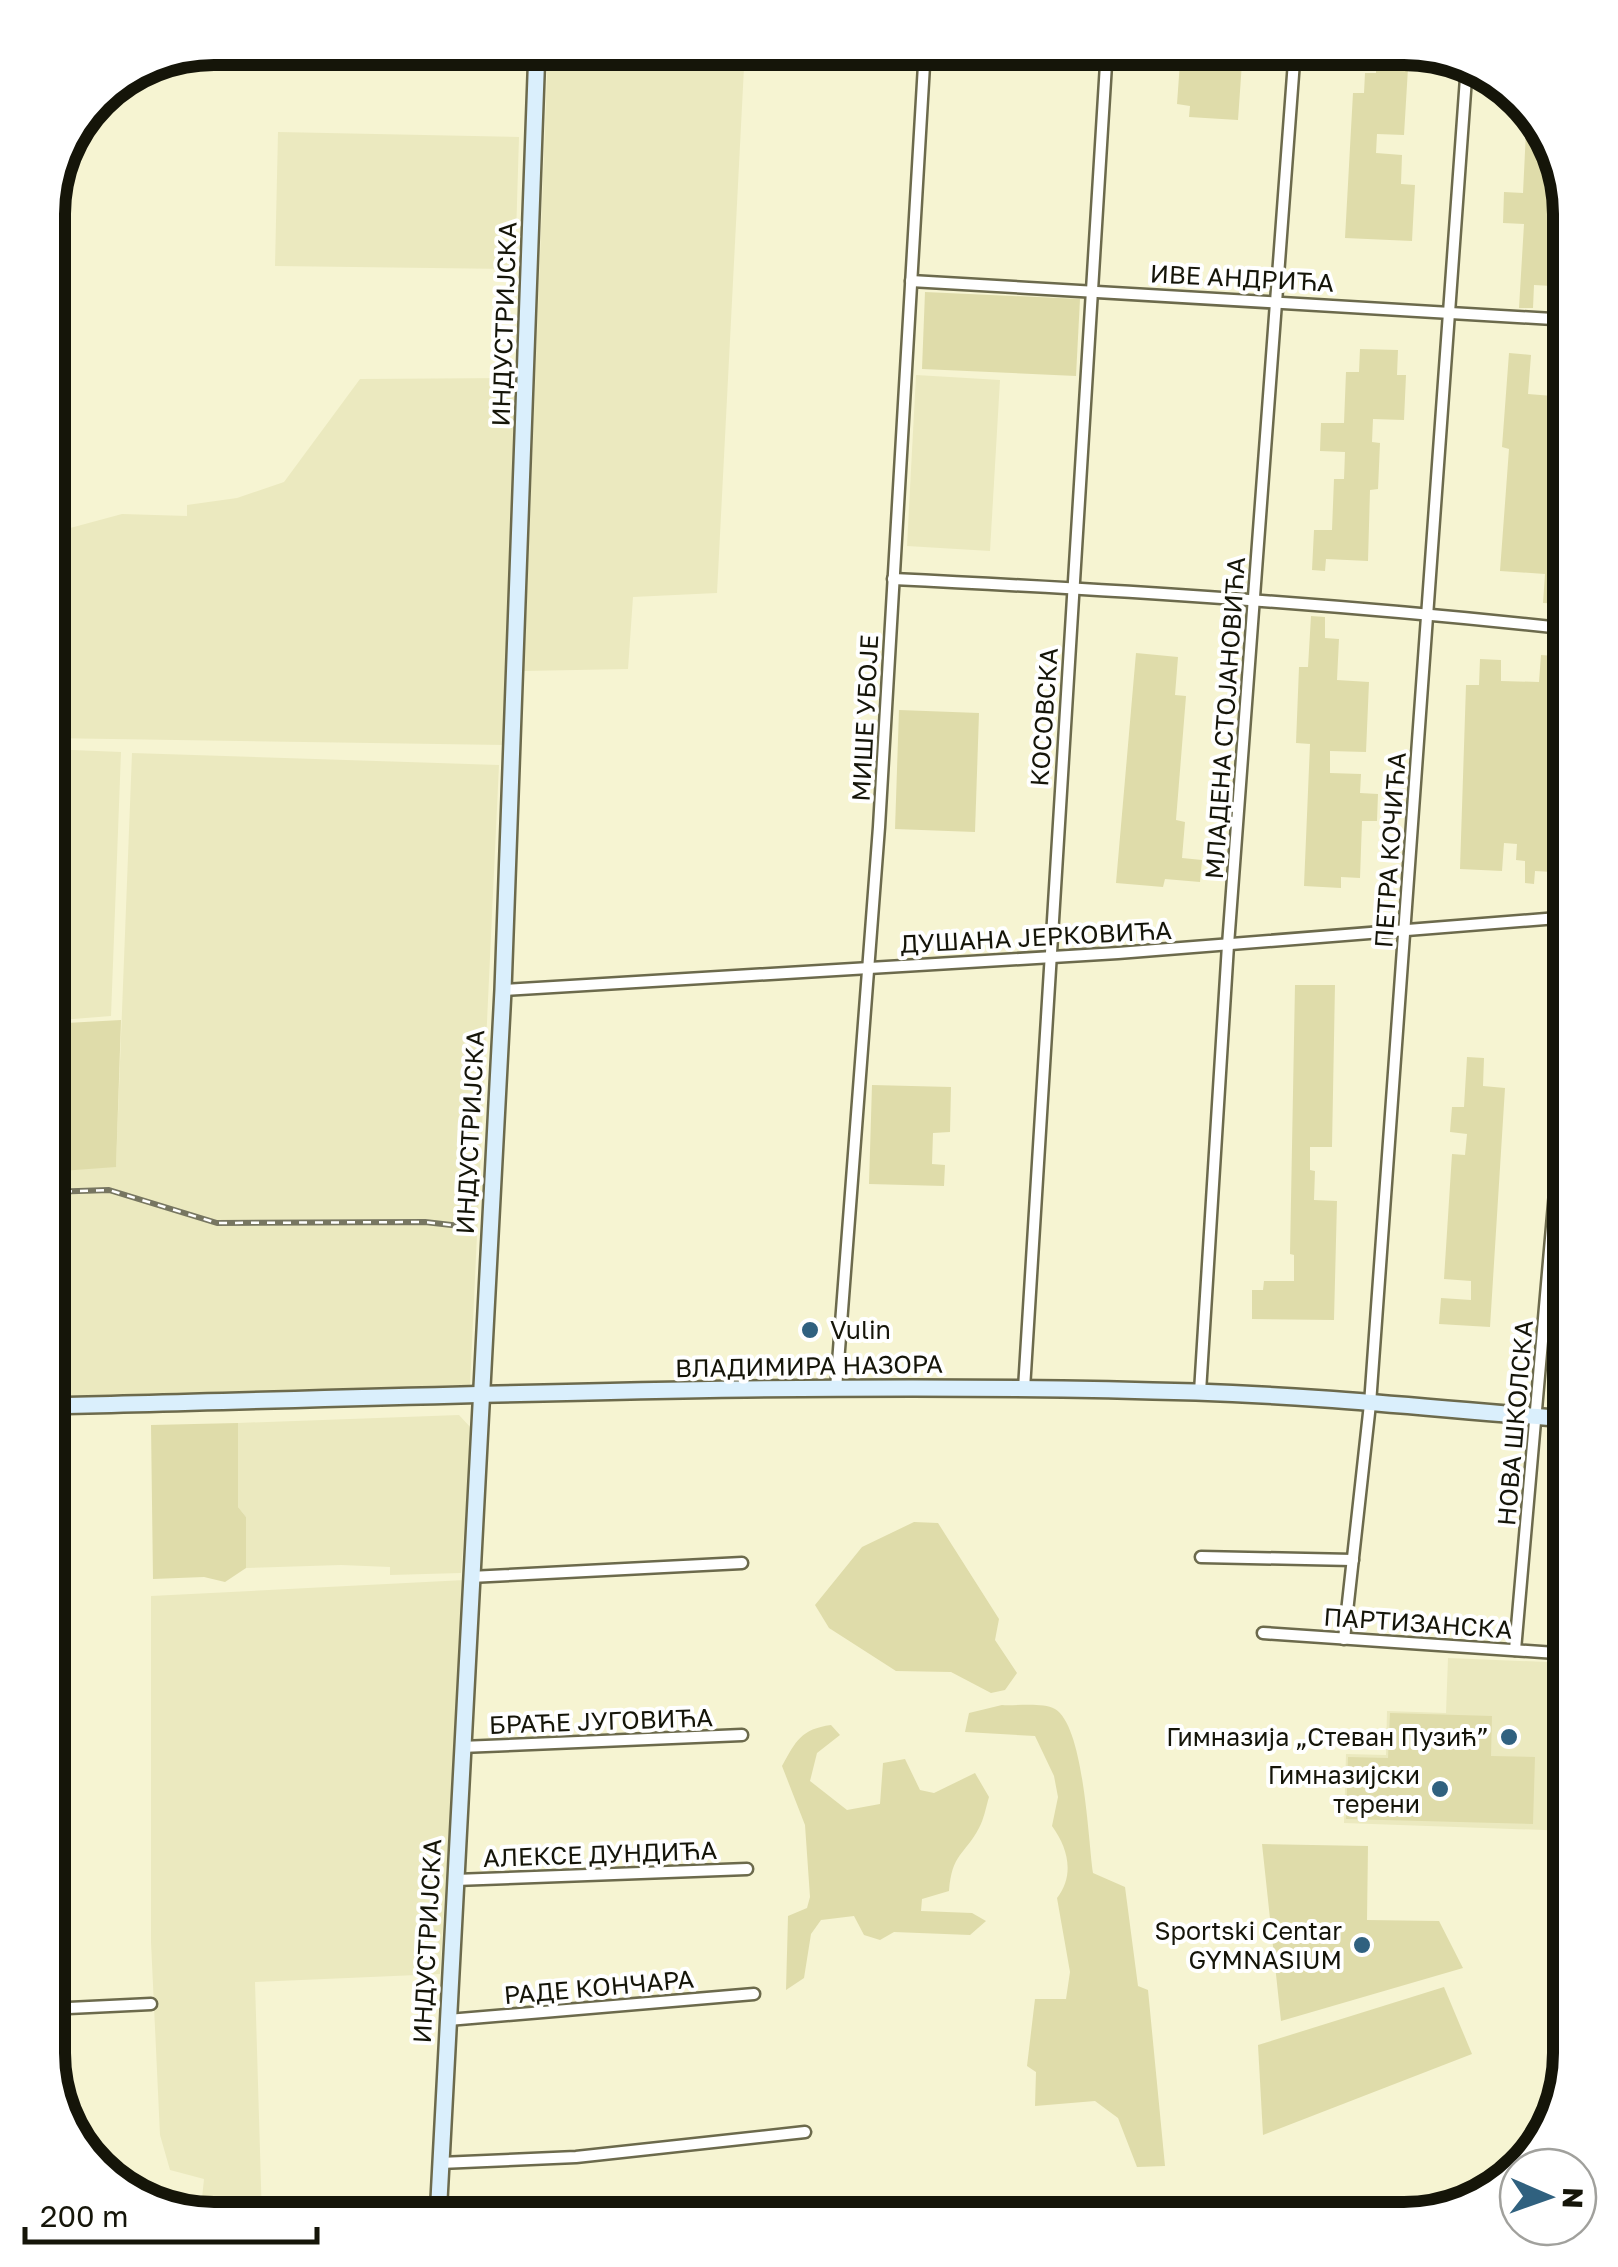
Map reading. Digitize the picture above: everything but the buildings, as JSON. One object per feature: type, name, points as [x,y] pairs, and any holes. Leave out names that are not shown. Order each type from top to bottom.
[{"type":"main road","name":"ИНДУСТРИЈСКА","points":[[439,2202],[503,990],[536,65]]},
{"type":"main road","name":"ВЛАДИМИРА НАЗОРА","points":[[65,1406],[836,1389],[1024,1390],[1200,1392],[1553,1418]]},
{"type":"street","name":"МИШЕ УБОЈЕ","points":[[836,1389],[869,967],[924,65]]},
{"type":"street","name":"КОСОВСКА","points":[[1024,1390],[1106,65]]},
{"type":"street","name":"МЛАДЕНА СТОЈАНОВИЋА","points":[[1200,1392],[1228,945],[1294,65]]},
{"type":"street","name":"ПЕТРА КОЧИЋА","points":[[1344,1638],[1370,1404],[1466,78]]},
{"type":"street","name":"ИВЕ АНДРИЋА","points":[[911,281],[1553,319]]},
{"type":"street","points":[[894,579],[1428,613],[1553,627]]},
{"type":"street","name":"ДУШАНА ЈЕРКОВИЋА","points":[[503,990],[1228,945],[1553,918]]},
{"type":"street","name":"НОВА ШКОЛСКА","points":[[1515,1650],[1553,1225]]},
{"type":"street","points":[[1544,1333],[1553,1333]]},
{"type":"street","points":[[1201,1557],[1353,1560]]},
{"type":"street","points":[[470,1577],[742,1563]]},
{"type":"street","name":"ПАРТИЗАНСКА","points":[[1263,1633],[1553,1653]]},
{"type":"street","name":"БРАЋЕ ЈУГОВИЋА","points":[[462,1747],[742,1735]]},
{"type":"street","name":"АЛЕКСЕ ДУНДИЋА","points":[[455,1880],[747,1869]]},
{"type":"street","name":"РАДЕ КОНЧАРА","points":[[448,2020],[754,1994]]},
{"type":"street","points":[[65,2007],[151,2004]]},
{"type":"street","points":[[440,2163],[576,2157],[804,2132]]},
{"type":"shaded area","points":[[547,65],[744,65],[717,593],[633,597],[628,669],[524,671]]},
{"type":"shaded area","points":[[1180,65],[1242,65],[1238,120],[1189,117],[1190,106],[1177,104]]},
{"type":"shaded area","points":[[1376,65],[1417,65],[1408,68],[1404,135],[1377,134],[1376,153],[1402,155],[1401,184],[1415,185],[1412,241],[1345,238],[1353,93],[1364,93],[1365,73],[1376,73]]},
{"type":"shaded area","points":[[1526,131],[1542,157],[1552,194],[1553,273],[1552,286],[1534,285],[1533,308],[1519,308],[1524,224],[1503,223],[1504,192],[1523,193]]},
{"type":"shaded area","points":[[278,132],[519,137],[515,269],[275,266]]},
{"type":"shaded area","points":[[925,292],[1080,299],[1076,376],[922,369]]},
{"type":"shaded area","points":[[1360,349],[1398,350],[1397,375],[1406,375],[1404,420],[1373,419],[1372,442],[1380,443],[1378,489],[1370,490],[1368,561],[1326,559],[1325,571],[1312,570],[1314,530],[1332,530],[1334,479],[1344,479],[1345,452],[1320,451],[1321,423],[1344,423],[1346,372],[1359,372]]},
{"type":"shaded area","points":[[1509,353],[1531,355],[1528,394],[1553,396],[1553,604],[1543,603],[1545,574],[1500,571],[1509,449],[1502,447]]},
{"type":"shaded area","points":[[916,375],[1000,380],[990,551],[907,546]]},
{"type":"shaded area","points":[[515,378],[505,745],[65,738],[65,529],[122,514],[187,516],[187,505],[237,498],[284,482],[360,379]]},
{"type":"shaded area","points":[[1311,616],[1325,617],[1325,638],[1339,639],[1337,680],[1369,682],[1366,752],[1330,751],[1330,773],[1361,774],[1360,793],[1378,794],[1377,821],[1362,821],[1360,878],[1341,877],[1341,888],[1304,886],[1310,744],[1296,743],[1299,667],[1308,667]]},
{"type":"shaded area","points":[[1136,653],[1178,657],[1175,695],[1186,696],[1176,820],[1185,822],[1182,858],[1202,860],[1200,882],[1165,879],[1163,887],[1116,883]]},
{"type":"shaded area","points":[[1541,655],[1553,656],[1547,840],[1553,841],[1553,872],[1535,871],[1534,884],[1525,883],[1525,861],[1516,860],[1517,844],[1504,843],[1502,871],[1460,869],[1466,685],[1479,685],[1480,659],[1501,660],[1501,681],[1539,682]]},
{"type":"shaded area","points":[[899,710],[979,713],[975,832],[895,829]]},
{"type":"shaded area","points":[[65,750],[121,752],[111,1016],[65,1020]]},
{"type":"shaded area","points":[[132,753],[499,765],[470,1385],[65,1397],[65,1170],[116,1166]]},
{"type":"shaded area","points":[[1295,985],[1335,985],[1332,1147],[1310,1147],[1310,1170],[1315,1171],[1314,1200],[1337,1201],[1334,1320],[1252,1319],[1252,1290],[1263,1290],[1264,1281],[1294,1281],[1294,1255],[1290,1254]]},
{"type":"shaded area","points":[[121,1020],[116,1167],[65,1171],[65,1023]]},
{"type":"shaded area","points":[[1467,1057],[1484,1058],[1483,1086],[1505,1088],[1490,1327],[1439,1324],[1441,1298],[1471,1300],[1471,1281],[1444,1279],[1452,1154],[1465,1155],[1467,1134],[1450,1132],[1452,1107],[1464,1107]]},
{"type":"shaded area","points":[[872,1085],[951,1087],[950,1132],[933,1133],[932,1164],[945,1165],[944,1186],[869,1184]]},
{"type":"shaded area","points":[[459,1415],[472,1429],[461,1573],[390,1575],[390,1567],[341,1565],[246,1568],[246,1517],[238,1507],[238,1423]]},
{"type":"shaded area","points":[[238,1423],[238,1507],[246,1517],[246,1568],[225,1582],[204,1577],[153,1579],[151,1425]]},
{"type":"shaded area","points":[[914,1522],[938,1523],[999,1619],[995,1640],[1017,1673],[1005,1690],[991,1693],[951,1672],[896,1671],[829,1628],[815,1605],[862,1547]]},
{"type":"shaded area","points":[[465,1580],[440,1974],[255,1982],[261,2202],[202,2202],[204,2179],[170,2170],[160,2135],[151,1942],[151,1596]]},
{"type":"shaded area","points":[[1448,1658],[1553,1662],[1553,1830],[1344,1823],[1346,1754],[1386,1755],[1387,1711],[1446,1713]]},
{"type":"shaded area","points":[[1002,1705],[1055,1709],[1072,1737],[1083,1785],[1093,1873],[1125,1887],[1138,1986],[1148,1990],[1165,2166],[1137,2167],[1118,2118],[1095,2101],[1035,2106],[1036,2072],[1027,2066],[1035,1999],[1066,1999],[1070,1972],[1057,1898],[1068,1871],[1062,1843],[1052,1826],[1058,1797],[1054,1776],[1035,1736],[965,1732],[969,1713]]},
{"type":"shaded area","name":"Гимназијски терени","points":[[1390,1713],[1492,1716],[1491,1756],[1535,1757],[1533,1824],[1346,1819],[1348,1757],[1388,1758]]},
{"type":"shaded area","points":[[831,1725],[840,1735],[817,1753],[810,1781],[847,1810],[880,1804],[883,1763],[905,1759],[920,1790],[934,1793],[975,1773],[989,1797],[982,1821],[956,1862],[949,1891],[922,1899],[921,1911],[972,1913],[986,1921],[970,1935],[894,1932],[880,1940],[864,1935],[854,1916],[821,1920],[811,1934],[804,1978],[786,1990],[788,1916],[807,1908],[810,1897],[805,1825],[782,1766],[800,1738]]},
{"type":"shaded area","name":"Sportski Centar GYMNASIUM","points":[[1262,1844],[1368,1846],[1367,1920],[1439,1921],[1463,1968],[1281,2021]]},
{"type":"shaded area","points":[[1444,1987],[1472,2054],[1263,2135],[1258,2045]]},
{"type":"railway","points":[[65,1191],[109,1190],[217,1223],[425,1222],[469,1227]]},
{"type":"place","name":"Vulin","points":[[810,1330]]},
{"type":"place","name":"Гимназија „Стеван Пузић”","points":[[1509,1737]]},
{"type":"place","name":"Гимназијски терени","points":[[1440,1789]]},
{"type":"place","name":"Sportski Centar GYMNASIUM","points":[[1362,1945]]}]
